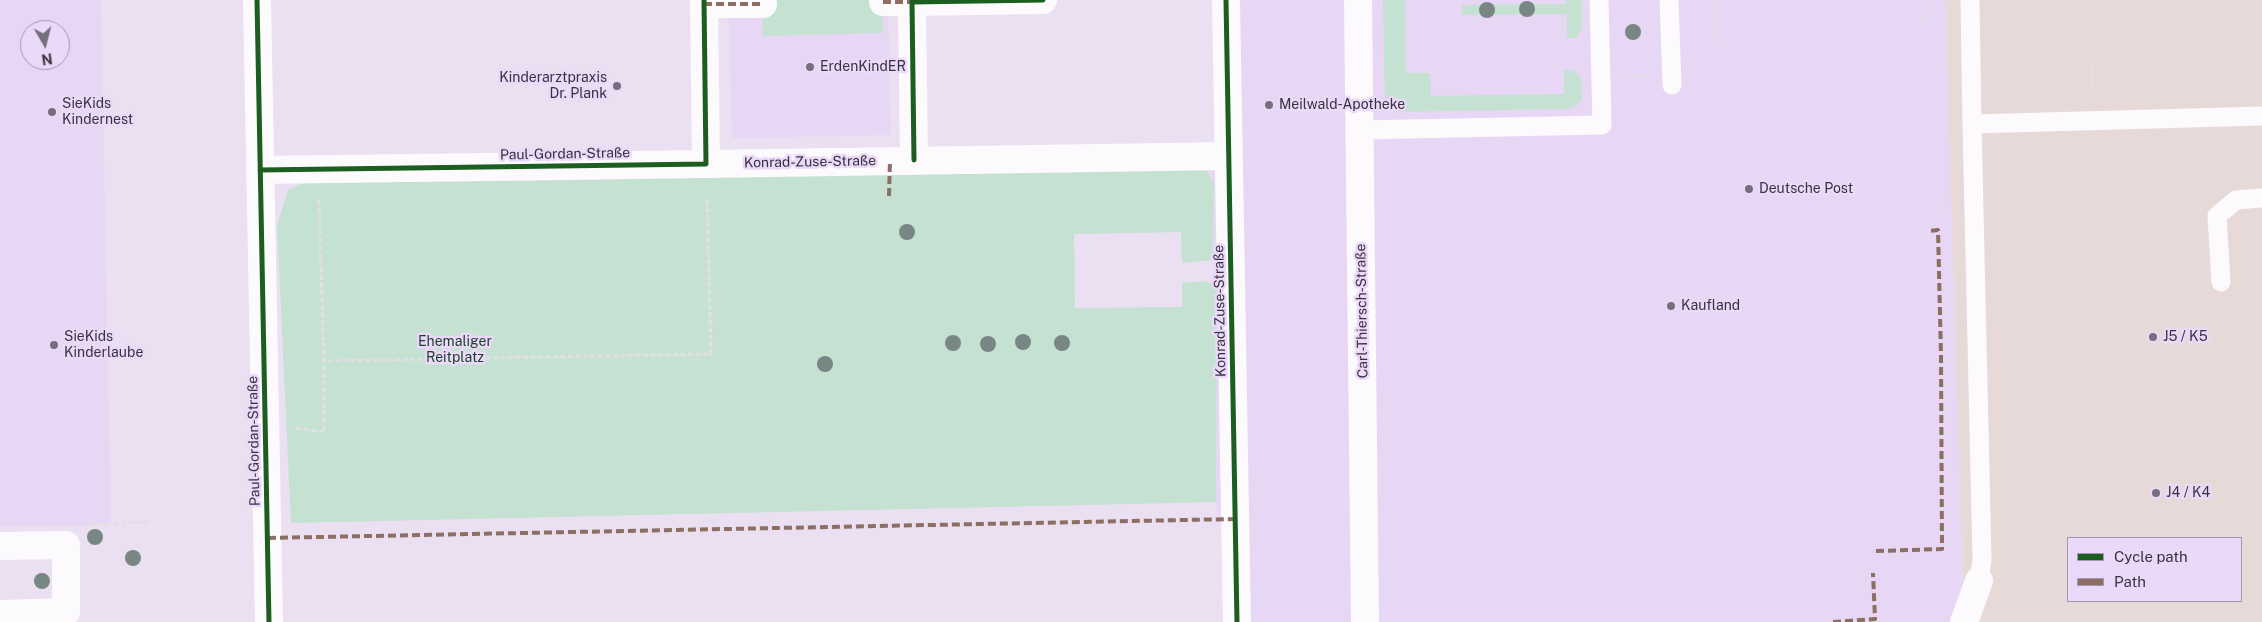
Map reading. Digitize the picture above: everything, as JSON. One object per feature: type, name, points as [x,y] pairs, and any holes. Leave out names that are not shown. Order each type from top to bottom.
[{"type":"street","name":"Paul-Gordan-Straße","points":[[257,0],[269,622]]},
{"type":"street","points":[[883,2],[1042,0]]},
{"type":"street","name":"Konrad-Zuse-Straße","points":[[1226,0],[1237,622]]},
{"type":"street","name":"Carl-Thiersch-Straße","points":[[1358,0],[1365,622]]},
{"type":"street","points":[[706,176],[704,2],[762,4]]},
{"type":"street","points":[[912,2],[914,160]]},
{"type":"street","name":"Konrad-Zuse-Straße","points":[[706,176],[914,160],[1229,156]]},
{"type":"street","name":"Paul-Gordan-Straße","points":[[260,170],[706,176]]},
{"type":"street","points":[[0,546],[66,545],[66,617],[0,614]]},
{"type":"street","points":[[1964,622],[1979,581]]},
{"type":"lane","points":[[1360,130],[1602,124],[1598,0]]},
{"type":"lane","points":[[1670,0],[1672,85]]},
{"type":"lane","points":[[1970,0],[1982,560],[1979,581]]},
{"type":"lane","points":[[1972,124],[2262,116]]},
{"type":"lane","points":[[2221,282],[2217,216],[2236,200],[2262,198]]},
{"type":"path","points":[[1713,0],[1714,45]]},
{"type":"path","points":[[1922,25],[1925,19],[1925,0]]},
{"type":"path","points":[[2094,120],[2092,63],[2096,62]]},
{"type":"path","points":[[324,361],[711,354],[706,176]]},
{"type":"path","points":[[320,207],[324,419]]},
{"type":"shaded area","name":"SieKids Kinderlaube","points":[[0,0],[101,0],[111,525],[0,527]]},
{"type":"shaded area","name":"ErdenKindER","points":[[728,0],[888,0],[891,135],[732,138]]},
{"type":"shaded area","points":[[1223,0],[1945,0],[1964,622],[1241,622],[1216,502],[1217,285],[1213,260],[1214,185],[1207,171],[1226,157]]},
{"type":"shaded area","points":[[1945,0],[2262,0],[2262,622],[1964,622]]},
{"type":"green space","points":[[762,0],[882,0],[883,33],[763,36]]},
{"type":"green space","points":[[1383,0],[1405,0],[1406,73],[1430,73],[1431,96],[1564,94],[1564,70],[1573,71],[1581,77],[1582,100],[1574,107],[1565,109],[1394,112],[1385,104]]},
{"type":"green space","points":[[1566,0],[1582,0],[1582,29],[1576,38],[1567,38],[1567,14],[1462,15],[1462,5],[1566,4]]},
{"type":"green space","name":"Ehemaliger Reitplatz","points":[[1194,165],[1207,171],[1214,185],[1213,260],[1182,263],[1181,232],[1074,234],[1075,308],[1182,307],[1182,283],[1204,281],[1217,285],[1216,502],[291,523],[277,225],[288,190],[302,183],[585,180]]},
{"type":"marked path","points":[[883,2],[912,2]]},
{"type":"marked path","points":[[704,4],[763,4]]},
{"type":"marked path","points":[[889,196],[890,160]]},
{"type":"marked path","points":[[1876,551],[1942,549],[1938,230],[1928,231]]},
{"type":"marked path","points":[[268,538],[1235,519]]},
{"type":"marked path","points":[[1833,622],[1875,619],[1873,573]]},
{"type":"cycle path","points":[[257,0],[269,622]]},
{"type":"cycle path","points":[[260,170],[706,164],[704,0]]},
{"type":"cycle path","points":[[914,160],[912,2],[1043,0]]},
{"type":"cycle path","points":[[1226,0],[1237,622]]},
{"type":"place","name":"ErdenKindER","points":[[810,67]]},
{"type":"place","name":"Kinderarztpraxis Dr. Plank","points":[[617,86]]},
{"type":"place","name":"Meilwald-Apotheke","points":[[1269,105]]},
{"type":"place","name":"SieKids Kindernest","points":[[52,112]]},
{"type":"place","name":"Deutsche Post","points":[[1749,189]]},
{"type":"place","name":"Kaufland","points":[[1671,306]]},
{"type":"place","name":"J5 / K5","points":[[2153,337]]},
{"type":"place","name":"SieKids Kinderlaube","points":[[54,345]]},
{"type":"place","name":"J4 / K4","points":[[2156,493]]}]
